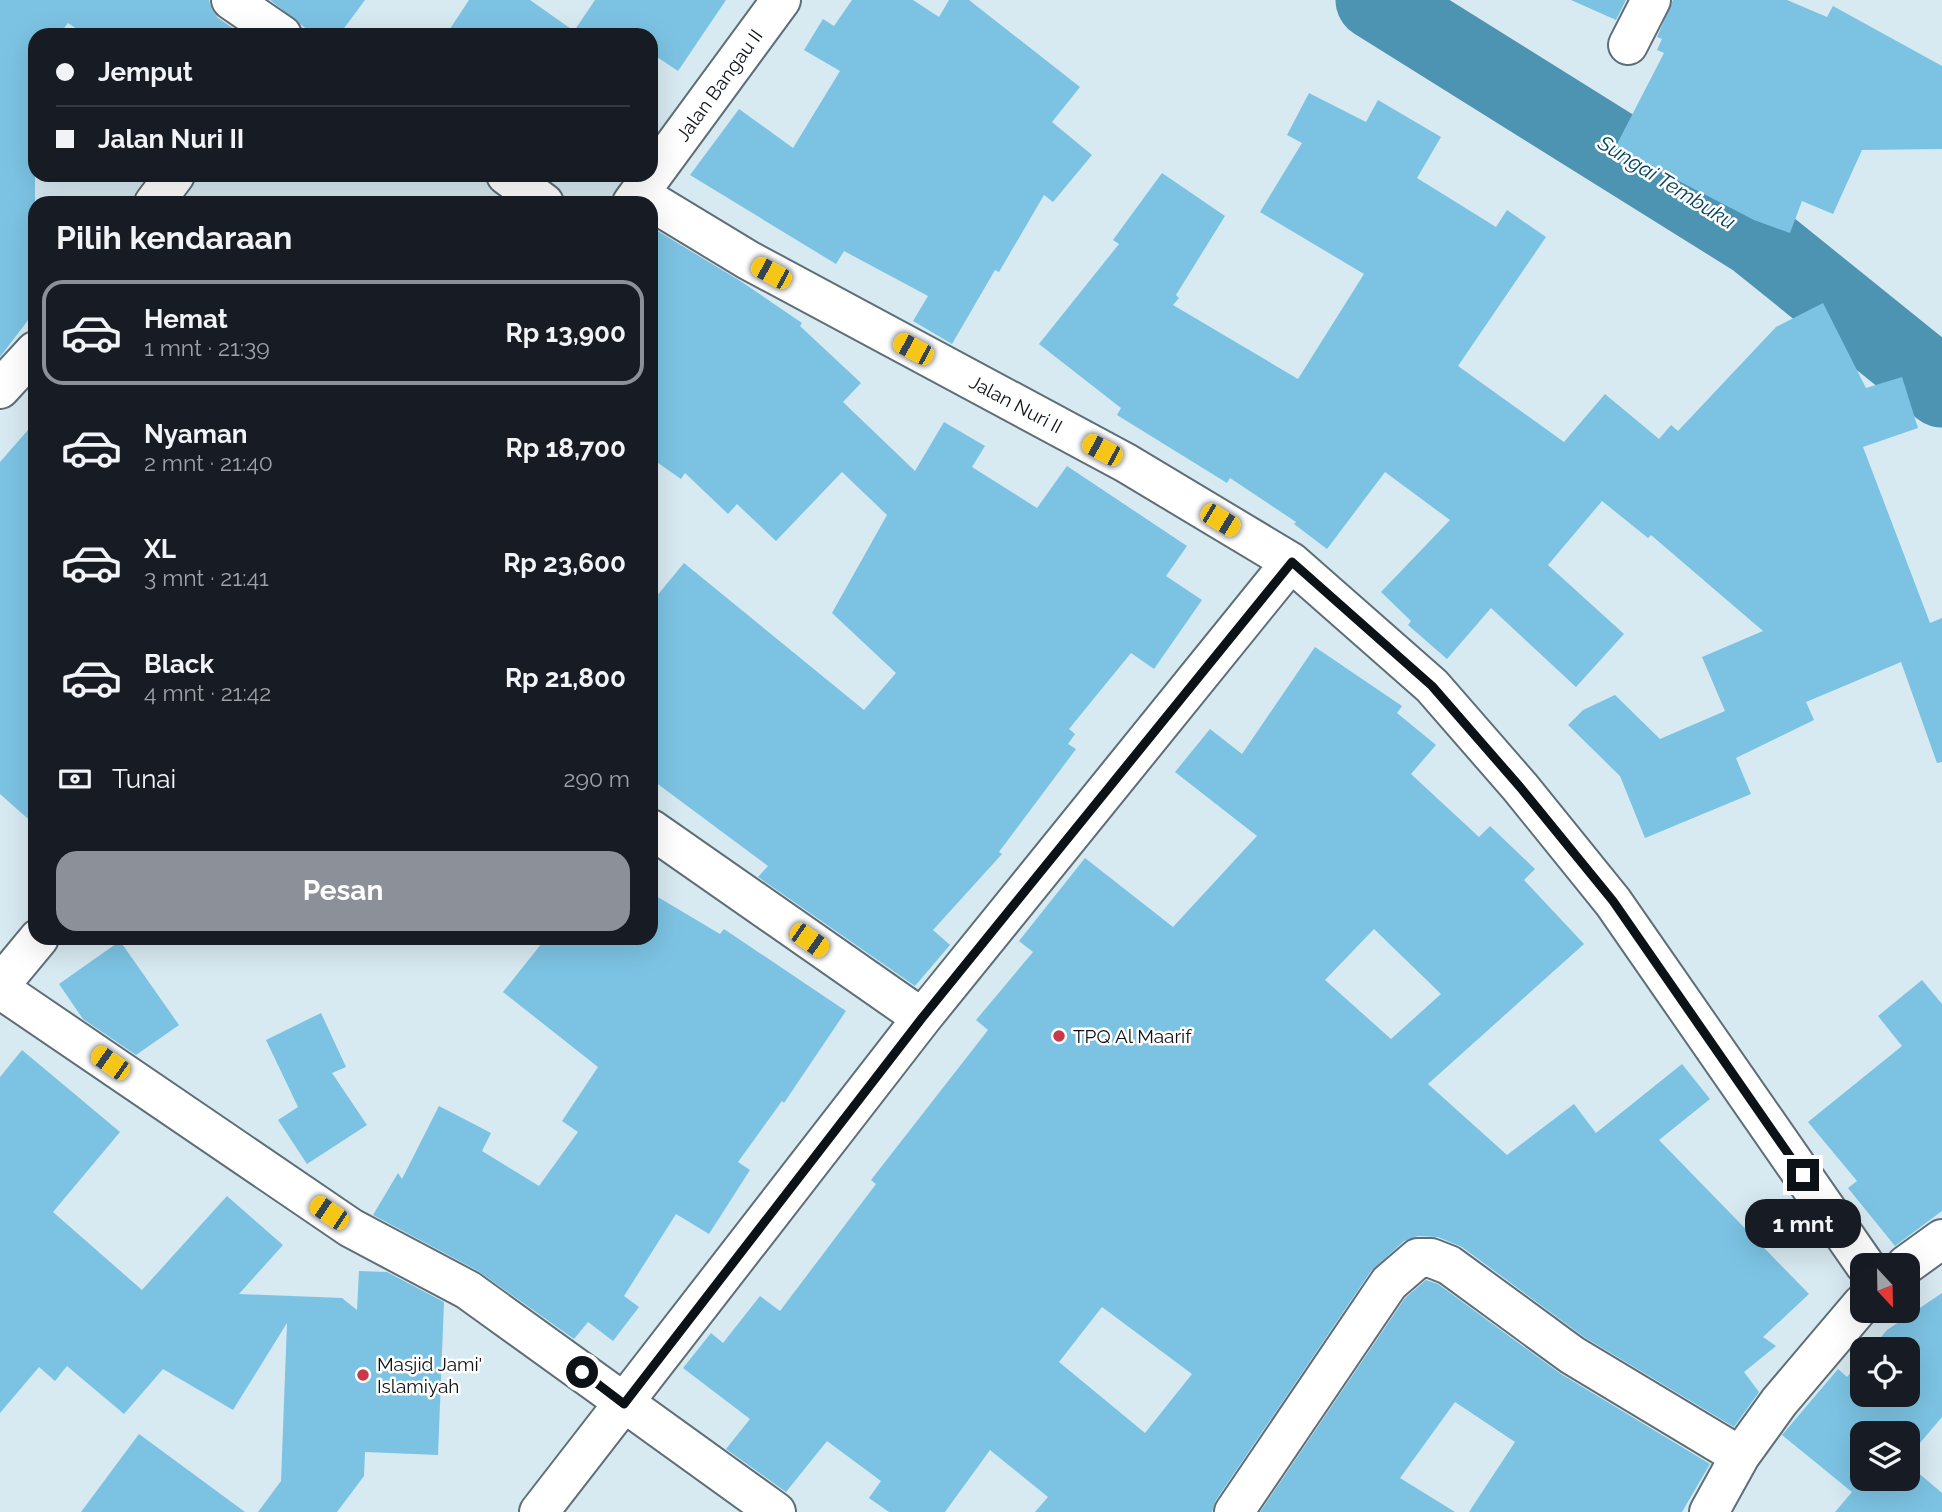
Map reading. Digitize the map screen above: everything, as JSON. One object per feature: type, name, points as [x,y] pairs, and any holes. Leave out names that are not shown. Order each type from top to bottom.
[{"type":"street","points":[[231,0],[275,28]]},
{"type":"street","name":"Jalan Bangau II","points":[[658,169],[781,0]]},
{"type":"street","points":[[1628,45],[1651,0]]},
{"type":"street","points":[[158,196],[170,182]]},
{"type":"street","points":[[516,182],[534,196]]},
{"type":"street","name":"Jalan Nuri II","points":[[658,211],[1126,463],[1292,562],[1432,686],[1520,787],[1613,901],[1857,1253]]},
{"type":"street","points":[[0,389],[28,359]]},
{"type":"street","points":[[539,1512],[922,1018],[1292,562]]},
{"type":"street","points":[[658,834],[922,1018]]},
{"type":"street","points":[[33,945],[0,987],[351,1228],[468,1290],[776,1512]]},
{"type":"street","points":[[1920,1255],[1942,1239]]},
{"type":"street","points":[[1234,1512],[1389,1283],[1418,1258],[1431,1258],[1449,1265],[1572,1355],[1740,1456]]},
{"type":"street","points":[[1709,1512],[1740,1456],[1779,1402],[1850,1318]]},
{"type":"building","points":[[0,0],[209,0],[218,18],[233,28],[76,28],[68,23],[64,28],[28,28],[28,182],[35,182],[35,196],[28,196],[28,320],[0,357]]},
{"type":"building","points":[[270,0],[365,0],[344,28],[305,28]]},
{"type":"building","points":[[469,0],[530,0],[570,28],[451,28]]},
{"type":"building","points":[[595,0],[726,0],[678,71],[658,58],[658,28],[576,28]]},
{"type":"building","points":[[852,0],[913,0],[939,17],[949,0],[969,0],[1080,87],[1052,122],[1092,155],[1053,202],[1044,195],[999,272],[995,270],[952,344],[913,321],[928,296],[844,251],[836,264],[690,175],[739,109],[793,148],[840,71],[804,50],[823,19],[834,26]]},
{"type":"building","points":[[1571,0],[1626,0],[1616,20]]},
{"type":"building","points":[[1673,0],[1787,0],[1827,17],[1833,6],[1942,66],[1942,149],[1862,150],[1833,214],[1802,201],[1790,233],[1754,220],[1615,148],[1664,53],[1657,50],[1662,39],[1657,37]]},
{"type":"building","points":[[1309,93],[1366,122],[1378,100],[1441,137],[1417,178],[1496,227],[1507,210],[1546,237],[1458,366],[1564,442],[1605,394],[1659,439],[1671,425],[1678,431],[1776,327],[1823,303],[1866,388],[1902,377],[1918,428],[1863,447],[1930,623],[1942,618],[1942,762],[1937,763],[1901,662],[1806,702],[1814,720],[1736,758],[1751,794],[1645,838],[1620,776],[1568,725],[1583,710],[1615,695],[1660,739],[1725,711],[1702,657],[1763,631],[1651,535],[1648,538],[1602,501],[1548,565],[1624,634],[1576,687],[1491,608],[1447,659],[1408,625],[1411,621],[1381,592],[1450,520],[1385,472],[1327,549],[1294,524],[1296,522],[1230,478],[1227,483],[1117,415],[1121,408],[1039,344],[1119,244],[1113,240],[1162,173],[1225,216],[1176,295],[1179,298],[1173,305],[1298,379],[1364,274],[1260,212],[1302,143],[1287,135]]},
{"type":"building","points":[[658,231],[742,282],[802,323],[800,326],[861,383],[843,402],[915,471],[944,422],[985,446],[972,467],[1037,508],[1067,466],[1187,546],[1166,576],[1202,600],[1154,669],[1131,653],[1069,729],[1075,734],[1068,744],[1076,749],[999,852],[1002,854],[933,930],[950,945],[915,986],[758,877],[768,866],[658,784],[658,595],[684,563],[864,710],[896,673],[832,613],[887,515],[842,472],[776,541],[737,504],[728,514],[685,473],[681,479],[658,463]]},
{"type":"building","points":[[28,430],[28,819],[0,794],[0,462]]},
{"type":"building","points":[[1315,647],[1402,706],[1397,713],[1436,745],[1411,774],[1479,837],[1490,826],[1535,869],[1524,880],[1584,944],[1428,1084],[1507,1155],[1574,1104],[1596,1133],[1682,1064],[1710,1099],[1659,1140],[1809,1294],[1763,1337],[1776,1346],[1744,1372],[1759,1392],[1734,1427],[1584,1337],[1462,1247],[1438,1237],[1418,1236],[1404,1241],[1371,1271],[1216,1500],[1212,1512],[1035,1512],[1048,1497],[990,1450],[945,1512],[889,1512],[869,1498],[881,1481],[827,1441],[786,1492],[726,1449],[750,1419],[683,1368],[711,1333],[723,1343],[760,1296],[780,1311],[876,1184],[871,1180],[988,1030],[976,1020],[1033,952],[1019,941],[1085,858],[1173,927],[1257,836],[1175,772],[1210,729],[1242,754]],"holes":[[[1374,929],[1441,994],[1391,1039],[1325,980]],[[1102,1307],[1192,1374],[1145,1433],[1059,1362]]]},
{"type":"building","points":[[658,897],[720,934],[724,929],[846,1011],[784,1103],[782,1101],[738,1162],[750,1170],[709,1234],[676,1214],[624,1296],[639,1307],[613,1341],[588,1322],[574,1339],[478,1271],[373,1215],[398,1173],[402,1179],[439,1106],[491,1133],[482,1151],[539,1186],[578,1132],[562,1121],[598,1067],[503,992],[540,945],[658,945]]},
{"type":"building","points":[[114,945],[123,945],[179,1025],[136,1055],[83,1019],[59,984]]},
{"type":"building","points":[[1922,980],[1942,1004],[1942,1211],[1895,1246],[1848,1188],[1857,1181],[1808,1122],[1902,1046],[1878,1016]]},
{"type":"building","points":[[321,1013],[346,1067],[332,1073],[367,1125],[307,1164],[278,1120],[298,1107],[266,1040]]},
{"type":"building","points":[[22,1050],[120,1132],[53,1212],[142,1290],[227,1196],[283,1245],[239,1294],[342,1298],[357,1310],[359,1271],[387,1272],[444,1302],[438,1455],[365,1452],[364,1476],[337,1512],[258,1512],[281,1481],[287,1323],[233,1410],[163,1369],[124,1414],[67,1366],[55,1381],[39,1367],[0,1413],[0,1077]]},
{"type":"building","points":[[1426,1280],[1438,1284],[1561,1374],[1710,1464],[1682,1512],[1469,1512],[1515,1442],[1455,1402],[1400,1478],[1455,1512],[1260,1512],[1405,1298]]},
{"type":"building","points":[[1942,1293],[1942,1417],[1920,1443],[1920,1421],[1850,1421],[1850,1490],[1782,1435],[1838,1369],[1847,1377],[1850,1373],[1850,1407],[1920,1407],[1920,1337],[1881,1337],[1897,1323],[1920,1323],[1920,1308]]},
{"type":"building","points":[[139,1434],[245,1512],[81,1512]]},
{"type":"building","points":[[1920,1474],[1942,1493],[1942,1512],[1835,1512],[1852,1492],[1920,1491]]},
{"type":"waterway","name":"Sungai Tembuku","points":[[1375,0],[1756,238],[1942,388]]},
{"type":"place","name":"TPQ Al Maarif","points":[[1059,1036]]},
{"type":"place","name":"Masjid Jami' Islamiyah","points":[[363,1375]]},
{"type":"route","points":[[582,1372],[624,1404],[922,1018],[1292,562],[1432,686],[1520,787],[1613,901],[1803,1175]]}]
